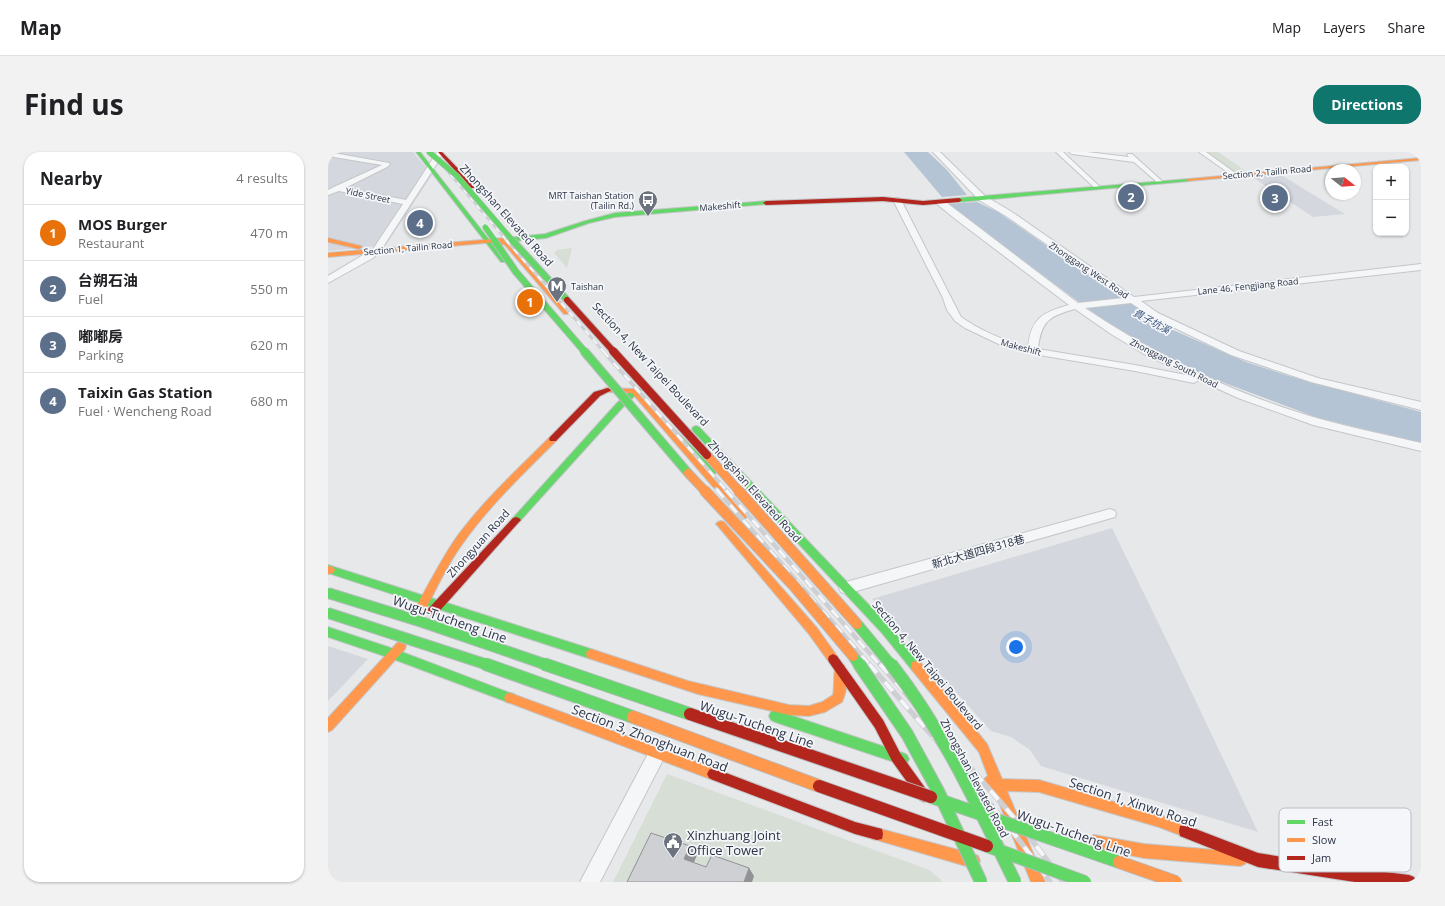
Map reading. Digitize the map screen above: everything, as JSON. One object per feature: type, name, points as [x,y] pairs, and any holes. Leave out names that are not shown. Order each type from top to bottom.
[{"type":"main road","points":[[418,152],[539,308],[703,502]]},
{"type":"main road","name":"Zhongshan Elevated Road","points":[[429,152],[457,176],[512,240],[614,351],[869,638],[904,681],[932,723],[978,805],[1015,882]]},
{"type":"main road","name":"Zhongshan Elevated Road","points":[[429,152],[446,179],[483,225],[516,272],[655,436],[718,507],[787,578],[849,651],[907,734],[938,791],[981,882]]},
{"type":"main road","name":"Section 4, New Taipei Boulevard","points":[[440,152],[478,192],[517,238],[895,640],[983,748],[1038,882]]},
{"type":"main road","name":"Section 2, Tailin Road","points":[[1098,188],[1421,159]]},
{"type":"main road","points":[[942,201],[1098,188]]},
{"type":"main road","points":[[454,198],[464,193],[478,192]]},
{"type":"main road","name":"Makeshift","points":[[517,238],[546,236],[598,219],[635,213],[772,202],[897,200],[923,203],[942,201]]},
{"type":"main road","points":[[487,241],[517,238]]},
{"type":"main road","points":[[487,241],[507,244],[517,238]]},
{"type":"main road","points":[[328,240],[373,254]]},
{"type":"main road","name":"Section 1, Tailin Road","points":[[373,254],[487,241]]},
{"type":"main road","points":[[507,244],[568,315]]},
{"type":"main road","points":[[328,246],[352,255]]},
{"type":"main road","name":"Section 1, Tailin Road","points":[[328,255],[391,254]]},
{"type":"main road","points":[[626,381],[662,422],[787,578]]},
{"type":"main road","name":"Zhongyuan Road","points":[[328,726],[620,405],[634,391],[652,382]]},
{"type":"main road","points":[[394,654],[466,532],[485,509],[597,394],[608,390],[634,391],[752,526]]},
{"type":"main road","points":[[662,422],[803,564]]},
{"type":"main road","points":[[713,514],[813,631],[879,724],[896,757],[931,805]]},
{"type":"main road","points":[[787,565],[808,588]]},
{"type":"main road","points":[[329,570],[439,604],[685,685],[896,757],[937,765]]},
{"type":"main road","name":"Wugu-Tucheng Line","points":[[328,593],[422,622],[1176,882]]},
{"type":"main road","points":[[328,613],[453,652],[542,683],[692,740],[1085,882]]},
{"type":"main road","name":"Section 3, Zhonghuan Road","points":[[328,632],[394,654],[855,828],[966,858]]},
{"type":"main road","points":[[685,685],[789,710],[808,711],[825,707],[838,698],[841,684],[840,669]]},
{"type":"main road","name":"Section 1, Xinwu Road","points":[[951,770],[999,785],[1039,786],[1159,821],[1258,860],[1279,863]]},
{"type":"main road","points":[[942,779],[955,813],[966,858],[974,882]]},
{"type":"main road","points":[[955,779],[1015,826],[1144,852],[1258,860]]},
{"type":"main road","points":[[940,818],[966,858],[980,864]]},
{"type":"main road","points":[[966,858],[1015,826]]},
{"type":"main road","name":"Section 1, Xinwu Road","points":[[1331,872],[1409,882]]},
{"type":"main road","points":[[1001,873],[1021,882]]},
{"type":"street","points":[[328,280],[373,254],[408,204],[440,152]]},
{"type":"street","name":"Zhonggang West Road","points":[[936,152],[978,198],[1009,214],[1155,315],[1235,353],[1315,380],[1421,406]]},
{"type":"street","points":[[1059,152],[1098,188]]},
{"type":"street","points":[[1072,152],[1136,160]]},
{"type":"street","points":[[1127,152],[1160,182]]},
{"type":"street","points":[[1202,152],[1235,175]]},
{"type":"street","points":[[328,154],[387,164],[328,193]]},
{"type":"street","name":"Yide Street","points":[[328,186],[408,204]]},
{"type":"street","name":"Makeshift","points":[[897,200],[958,319],[968,326],[989,337],[1033,351],[1178,376],[1221,387]]},
{"type":"street","name":"Zhonggang South Road","points":[[942,201],[957,216],[1114,332],[1148,352],[1221,387],[1317,422],[1421,447]]},
{"type":"street","name":"Lane 46, Fengjiang Road","points":[[1033,351],[1034,334],[1040,320],[1055,311],[1078,305],[1421,266]]},
{"type":"street","name":"新北大道四段318巷","points":[[846,588],[977,547],[1110,514]]},
{"type":"street","points":[[590,882],[657,754]]},
{"type":"shaded area","points":[[328,152],[413,152],[432,175],[386,245],[328,251]]},
{"type":"shaded area","points":[[1205,152],[1218,152],[1246,171],[1234,172]]},
{"type":"shaded area","points":[[1281,175],[1345,214],[1313,217],[1252,177]]},
{"type":"shaded area","points":[[572,248],[567,268],[554,253],[557,250]]},
{"type":"shaded area","points":[[1112,528],[1258,832],[1041,766],[1030,750],[1011,737],[991,731],[872,599]]},
{"type":"shaded area","points":[[328,646],[368,659],[328,701]]},
{"type":"shaded area","points":[[667,774],[929,870],[940,879],[941,882],[613,882]]},
{"type":"water","points":[[904,152],[928,152],[947,170],[967,195],[942,197]]},
{"type":"water","name":"貴子坑溪","points":[[977,202],[998,212],[1100,283],[1173,330],[1246,362],[1289,376],[1421,412],[1421,443],[1318,418],[1201,374],[1114,328],[947,204]]},
{"type":"building","name":"Xinzhuang Joint Office Tower","points":[[651,833],[690,846],[684,859],[706,867],[712,855],[749,868],[744,882],[627,882]]},
{"type":"railway","points":[[431,152],[507,241]]},
{"type":"railway","points":[[506,240],[604,352]]},
{"type":"railway","points":[[603,351],[727,491]]},
{"type":"railway","points":[[717,490],[870,665]]},
{"type":"railway","points":[[726,490],[880,665]]},
{"type":"railway","points":[[869,664],[1008,825],[1050,882]]},
{"type":"railway","points":[[880,664],[1023,828],[1063,882]]},
{"type":"traffic: fast","points":[[418,152],[503,261]]},
{"type":"traffic: fast","points":[[429,152],[457,176],[512,240],[567,300]]},
{"type":"traffic: fast","points":[[959,200],[1188,180]]},
{"type":"traffic: fast","points":[[505,240],[546,236],[587,222],[615,215],[766,203]]},
{"type":"traffic: fast","points":[[485,227],[516,272],[688,473]]},
{"type":"traffic: fast","points":[[516,520],[620,405],[637,390]]},
{"type":"traffic: fast","points":[[662,422],[712,472]]},
{"type":"traffic: fast","points":[[696,429],[886,630],[916,666]]},
{"type":"traffic: fast","points":[[328,569],[591,654]]},
{"type":"traffic: fast","points":[[328,593],[422,622],[690,714]]},
{"type":"traffic: fast","points":[[328,613],[482,663],[633,717]]},
{"type":"traffic: fast","points":[[857,624],[902,678],[941,736],[970,790],[1015,882]]},
{"type":"traffic: fast","points":[[328,632],[394,654],[510,698]]},
{"type":"traffic: fast","points":[[853,656],[907,734],[938,791],[981,882]]},
{"type":"traffic: fast","points":[[775,716],[903,759]]},
{"type":"traffic: fast","points":[[931,797],[1119,862]]},
{"type":"traffic: fast","points":[[987,846],[1085,882]]},
{"type":"traffic: slow","points":[[1188,180],[1421,159]]},
{"type":"traffic: slow","points":[[328,240],[359,247]]},
{"type":"traffic: slow","points":[[328,255],[505,240]]},
{"type":"traffic: slow","points":[[498,242],[507,244],[566,313]]},
{"type":"traffic: slow","points":[[608,390],[634,391],[743,516]]},
{"type":"traffic: slow","points":[[420,610],[447,559],[460,540],[519,473],[553,439]]},
{"type":"traffic: slow","points":[[707,455],[857,624]]},
{"type":"traffic: slow","points":[[688,473],[815,609],[853,656]]},
{"type":"traffic: slow","points":[[721,524],[813,631],[833,659]]},
{"type":"traffic: slow","points":[[328,726],[401,646]]},
{"type":"traffic: slow","points":[[591,654],[698,689]]},
{"type":"traffic: slow","points":[[916,666],[983,748],[1038,882]]},
{"type":"traffic: slow","points":[[685,685],[789,710],[809,711],[825,707],[838,698],[841,684],[840,669]]},
{"type":"traffic: slow","points":[[510,698],[713,774]]},
{"type":"traffic: slow","points":[[633,717],[819,786]]},
{"type":"traffic: slow","points":[[989,782],[999,785],[1039,786],[1159,821],[1185,831]]},
{"type":"traffic: slow","points":[[877,834],[973,861]]},
{"type":"traffic: slow","points":[[1094,842],[1144,851],[1240,859]]},
{"type":"traffic: slow","points":[[1119,862],[1176,882]]},
{"type":"traffic: jam","points":[[440,152],[473,187]]},
{"type":"traffic: jam","points":[[766,203],[883,199],[923,203],[959,200]]},
{"type":"traffic: jam","points":[[567,300],[707,455]]},
{"type":"traffic: jam","points":[[553,439],[597,394],[608,390]]},
{"type":"traffic: jam","points":[[432,612],[516,520]]},
{"type":"traffic: jam","points":[[833,659],[879,724],[896,757],[924,796]]},
{"type":"traffic: jam","points":[[690,714],[931,797]]},
{"type":"traffic: jam","points":[[713,774],[855,828],[877,834]]},
{"type":"traffic: jam","points":[[819,786],[987,846]]},
{"type":"traffic: jam","points":[[1185,831],[1258,860],[1279,863]]},
{"type":"traffic: jam","points":[[1331,872],[1409,882]]},
{"type":"place","name":"台朔石油","points":[[1131,197]]},
{"type":"place","name":"嘟嘟房","points":[[1275,198]]},
{"type":"place","name":"MRT Taishan Station (Tailin Rd.)","points":[[648,217]]},
{"type":"place","name":"Taixin Gas Station","points":[[420,223]]},
{"type":"place","name":"MOS Burger","points":[[530,302]]},
{"type":"place","name":"Taishan","points":[[557,303]]},
{"type":"place","name":"Xinzhuang Joint Office Tower","points":[[673,859]]}]
